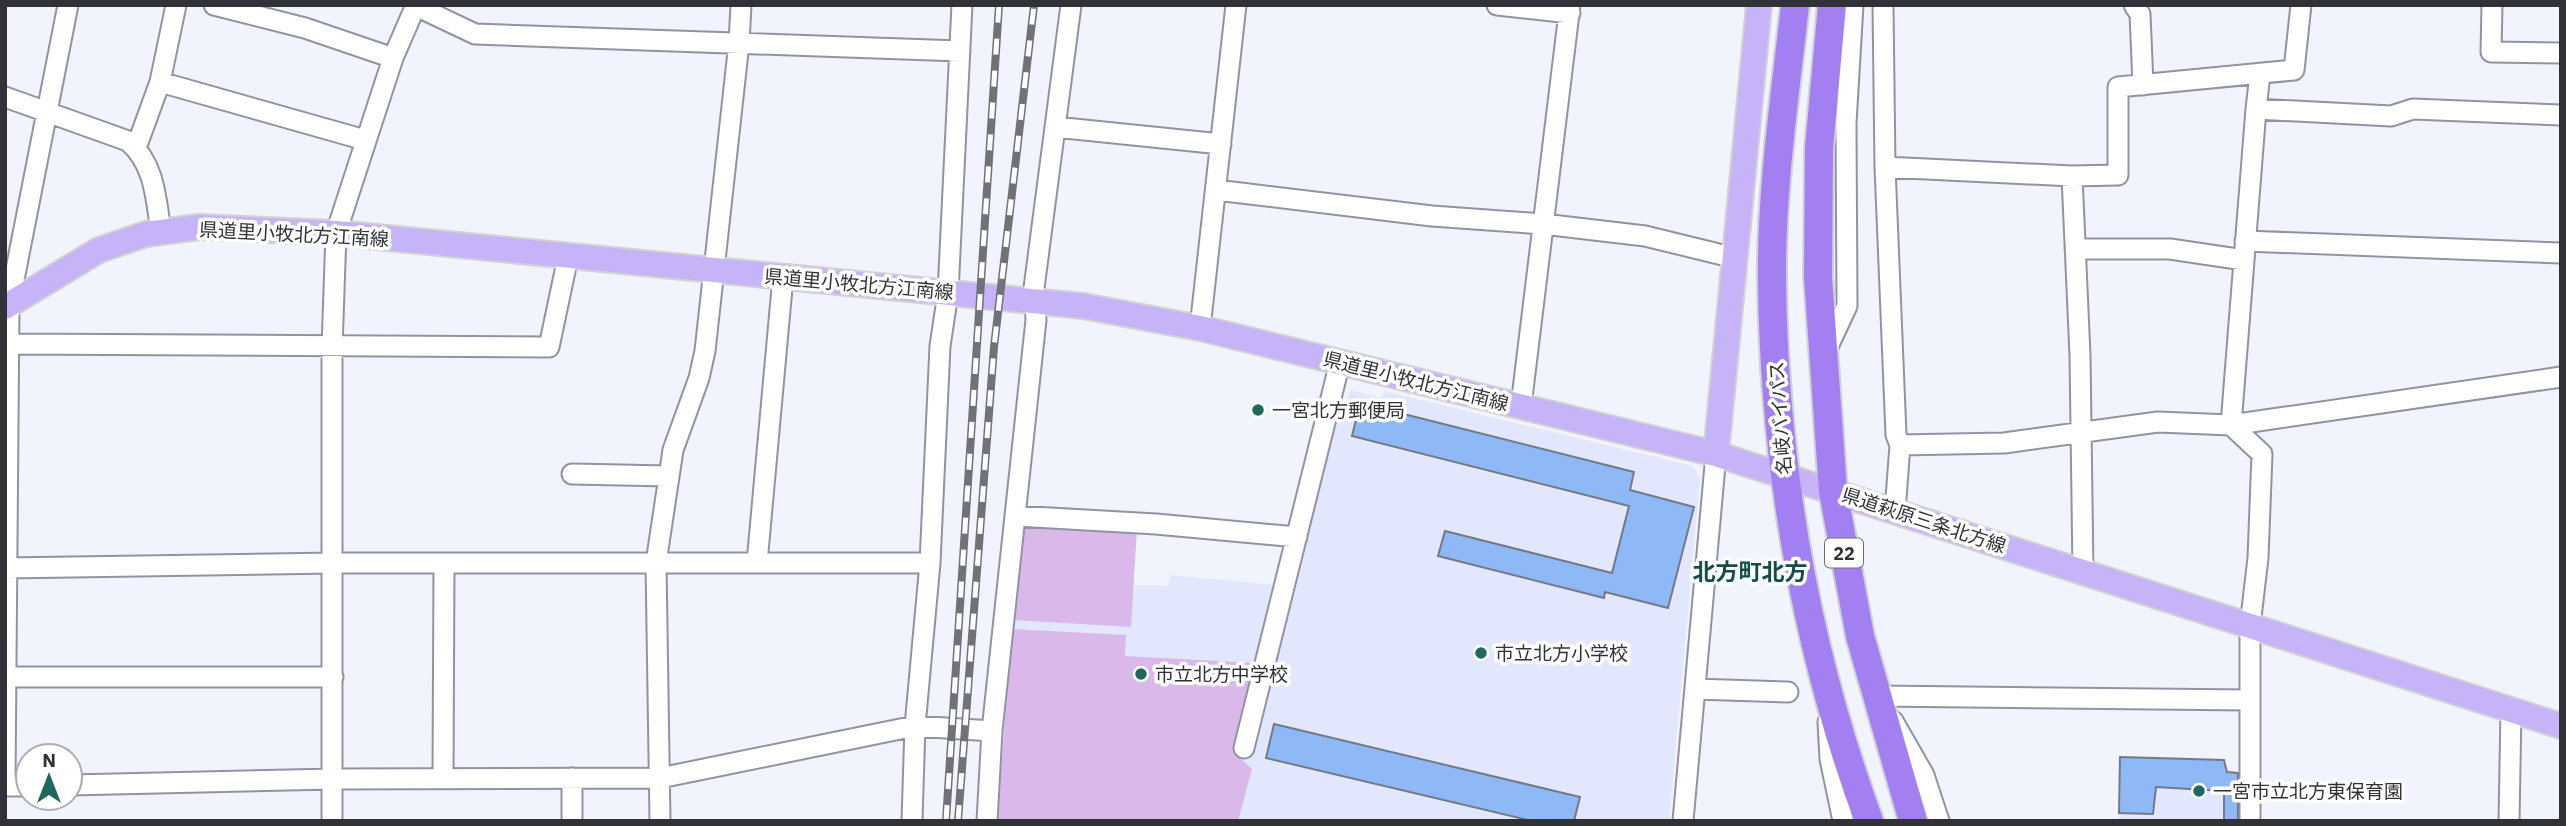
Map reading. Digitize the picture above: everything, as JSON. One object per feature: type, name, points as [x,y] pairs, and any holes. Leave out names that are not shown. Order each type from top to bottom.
[{"type":"highway","name":"名岐バイパス","points":[[1795,5],[1779,149],[1772,279],[1782,475],[1809,623],[1827,695],[1869,821]]},
{"type":"highway","name":"22","points":[[1832,5],[1819,148],[1818,277],[1833,491],[1860,636],[1913,821]]},
{"type":"main road","points":[[1716,454],[1759,5]]},
{"type":"main road","name":"県道里小牧北方江南線","points":[[7,306],[99,250],[161,232],[199,227],[336,233],[1034,300],[1108,310],[1200,328],[1716,454]]},
{"type":"main road","name":"県道萩原三条北方線","points":[[1716,454],[2561,726]]},
{"type":"street","points":[[5,785],[9,344],[7,306],[68,5]]},
{"type":"street","points":[[136,148],[160,82],[177,5]]},
{"type":"street","points":[[214,5],[305,28],[393,58]]},
{"type":"street","points":[[660,821],[656,564],[673,450],[699,378],[714,270],[741,5]]},
{"type":"street","points":[[912,821],[915,726],[930,563],[940,346],[948,293],[962,5]]},
{"type":"street","points":[[987,821],[992,731],[1036,320],[1034,300],[1071,5]]},
{"type":"street","points":[[1200,328],[1236,5]]},
{"type":"street","points":[[1497,5],[1570,9],[1521,406]]},
{"type":"street","points":[[1822,358],[1847,306],[1846,124],[1853,5]]},
{"type":"street","points":[[1883,5],[1885,167],[1896,435],[1900,445],[1895,512]]},
{"type":"street","points":[[2134,5],[2140,14],[2143,85]]},
{"type":"street","points":[[1885,167],[2072,176],[2118,175],[2118,88],[2294,70],[2301,5]]},
{"type":"street","points":[[2493,5],[2491,52],[2561,53]]},
{"type":"street","points":[[332,821],[332,348],[336,233],[393,58],[416,6],[452,14],[475,34],[960,51]]},
{"type":"street","points":[[2231,425],[2259,74]]},
{"type":"street","points":[[160,82],[365,140]]},
{"type":"street","points":[[5,97],[128,141],[136,148],[154,183],[161,232]]},
{"type":"street","points":[[2256,109],[2391,116],[2413,109],[2561,115]]},
{"type":"street","points":[[1055,127],[1221,144]]},
{"type":"street","points":[[2072,176],[2083,571]]},
{"type":"street","points":[[1216,190],[1432,216],[1543,224],[1645,236],[1735,258]]},
{"type":"street","points":[[2075,249],[2561,253]]},
{"type":"street","points":[[9,344],[332,348],[549,347],[568,257]]},
{"type":"street","points":[[757,563],[783,277]]},
{"type":"street","points":[[1244,748],[1340,362]]},
{"type":"street","points":[[1900,445],[2004,443],[2080,430],[2158,422],[2231,425],[2561,377]]},
{"type":"street","points":[[2231,425],[2262,454],[2258,558],[2250,626],[2250,821]]},
{"type":"street","points":[[1683,821],[1716,454]]},
{"type":"street","points":[[572,474],[669,476]]},
{"type":"street","points":[[1015,516],[1156,524],[1297,537]]},
{"type":"street","points":[[6,568],[334,564],[930,563]]},
{"type":"street","points":[[443,779],[444,564]]},
{"type":"street","points":[[7,677],[333,677]]},
{"type":"street","points":[[1695,689],[1788,692]]},
{"type":"street","points":[[1827,695],[1830,759],[1843,821]]},
{"type":"street","points":[[1878,696],[2249,700]]},
{"type":"street","points":[[1878,696],[1924,775],[1939,821]]},
{"type":"street","points":[[2509,821],[2511,710]]},
{"type":"street","points":[[84,785],[333,779],[660,778],[915,726],[992,731]]},
{"type":"street","points":[[572,778],[572,821]]},
{"type":"shaded area","points":[[1350,390],[1382,398],[1384,391],[1693,466],[1700,478],[1669,821],[997,821],[1022,523],[1134,585],[1168,586],[1170,575],[1294,587],[1334,422],[1340,423]]},
{"type":"shaded area","points":[[1022,523],[1137,529],[1131,627],[1013,620]]},
{"type":"shaded area","points":[[1012,629],[1126,635],[1125,656],[1255,663],[1234,753],[1252,769],[1238,821],[997,821]]},
{"type":"shaded area","points":[[2120,757],[2224,760],[2227,772],[2240,772],[2244,821],[2119,821]]},
{"type":"building","points":[[1360,403],[1634,472],[1630,490],[1694,507],[1668,608],[1605,592],[1604,598],[1438,556],[1445,531],[1612,573],[1629,506],[1352,436]]},
{"type":"building","points":[[1274,724],[1580,797],[1574,821],[1532,821],[1266,758]]},
{"type":"building","points":[[2120,757],[2224,760],[2227,772],[2238,773],[2238,821],[2224,821],[2224,791],[2156,787],[2153,814],[2119,813]]},
{"type":"railway","points":[[946,821],[999,5]]},
{"type":"railway","points":[[958,821],[994,347],[1034,5]]},
{"type":"place","name":"一宮北方郵便局","points":[[1258,410]]},
{"type":"place","name":"市立北方小学校","points":[[1481,653]]},
{"type":"place","name":"市立北方中学校","points":[[1141,674]]},
{"type":"place","name":"一宮市立北方東保育園","points":[[2199,791]]},
{"type":"district","name":"北方町北方","points":[[1750,571]]}]
